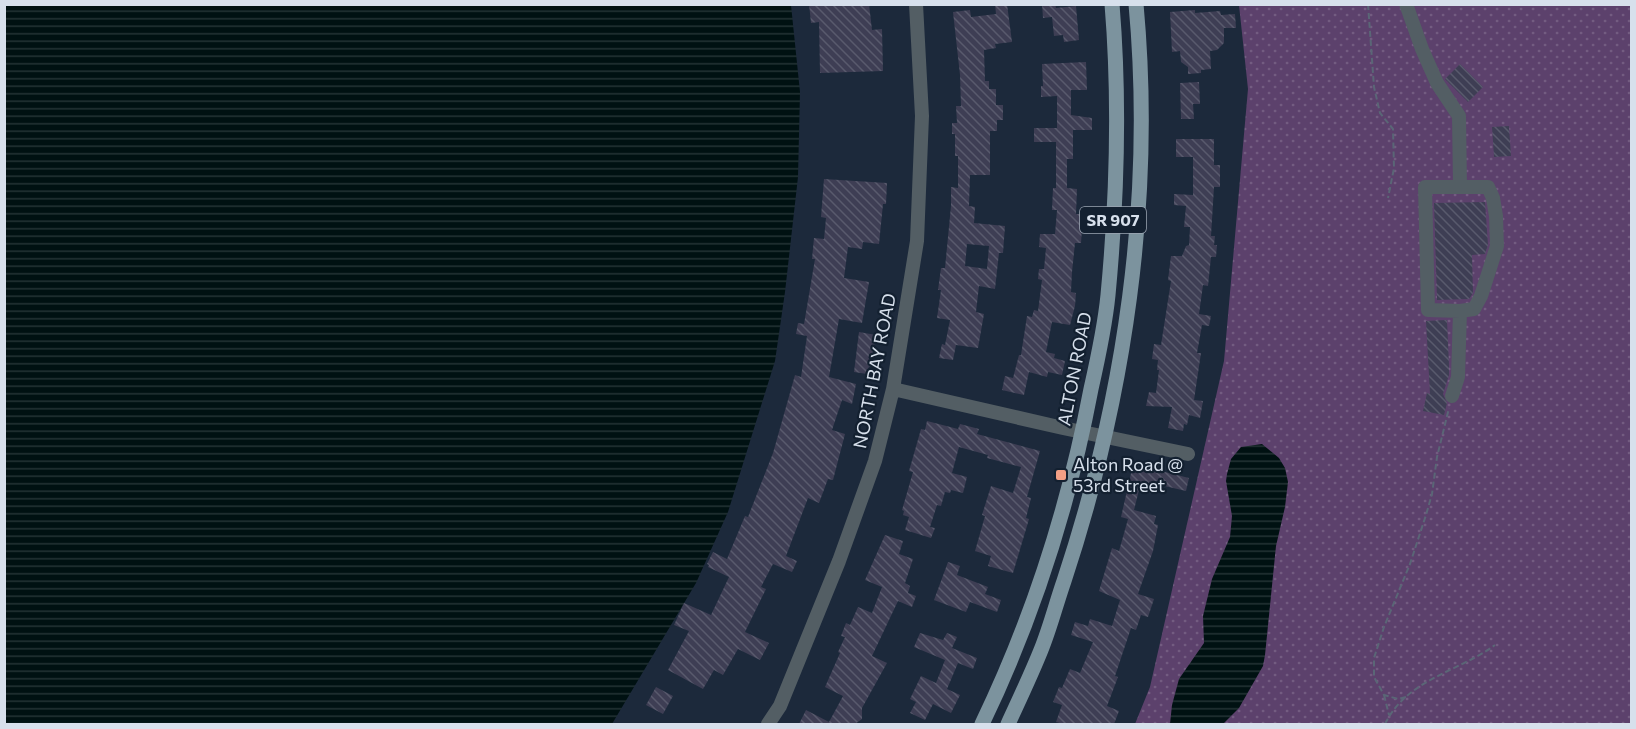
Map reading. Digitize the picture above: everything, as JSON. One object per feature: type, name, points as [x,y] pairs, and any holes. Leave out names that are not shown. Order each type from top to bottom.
[{"type":"main road","name":"ALTON ROAD","points":[[982,724],[1024,629],[1061,520],[1083,433],[1108,295],[1117,116],[1112,4]]},
{"type":"main road","name":"SR 907","points":[[1008,724],[1041,650],[1083,522],[1106,438],[1125,330],[1140,190],[1141,118],[1136,4]]},
{"type":"street","name":"NORTH BAY ROAD","points":[[768,724],[780,706],[840,561],[875,461],[893,388],[917,241],[922,116],[916,4]]},
{"type":"street","points":[[1406,4],[1437,83],[1459,116],[1460,187]]},
{"type":"street","points":[[1425,187],[1460,187],[1488,187],[1493,198],[1496,216],[1497,246],[1481,296],[1474,309],[1428,310],[1425,187]]},
{"type":"street","points":[[1452,396],[1458,377],[1460,311]]},
{"type":"street","points":[[893,388],[1083,433],[1188,454]]},
{"type":"path","points":[[1368,4],[1374,87],[1380,113],[1393,129],[1394,168],[1388,198]]},
{"type":"path","points":[[1389,718],[1389,709],[1384,695],[1374,676],[1374,658],[1381,634],[1407,574],[1426,515],[1452,396]]},
{"type":"path","points":[[1385,724],[1406,697],[1426,682],[1495,645]]},
{"type":"path","points":[[1384,695],[1398,699],[1406,697]]},
{"type":"shaded area","points":[[4,5],[791,5],[800,92],[798,177],[775,361],[728,512],[696,583],[612,724],[5,724]]},
{"type":"shaded area","points":[[1239,5],[1631,5],[1631,724],[1135,724],[1150,687],[1224,361],[1248,89]]},
{"type":"shaded area","points":[[1262,444],[1279,458],[1285,468],[1288,482],[1276,546],[1263,666],[1239,708],[1223,724],[1170,724],[1179,679],[1204,643],[1203,616],[1212,579],[1230,537],[1232,516],[1226,481],[1231,459],[1241,447]]},
{"type":"building","points":[[809,4],[869,4],[872,30],[882,29],[883,71],[820,73],[819,22],[811,23]]},
{"type":"building","points":[[995,4],[1007,4],[1012,42],[995,44],[996,48],[984,50],[985,81],[989,81],[989,89],[996,89],[996,105],[1003,105],[1003,120],[997,120],[997,131],[990,131],[990,175],[970,175],[969,206],[975,207],[974,223],[1005,226],[1003,253],[999,253],[995,289],[979,286],[976,312],[984,314],[978,348],[956,345],[953,360],[939,358],[942,344],[945,345],[950,320],[937,318],[941,290],[938,290],[941,268],[945,268],[951,187],[958,188],[958,156],[955,156],[955,134],[952,134],[952,123],[957,123],[956,106],[961,106],[953,12],[970,10],[971,17],[996,14]],"holes":[[[967,244],[989,246],[987,269],[965,266]]]},
{"type":"building","points":[[1042,4],[1055,4],[1056,8],[1076,6],[1079,40],[1064,42],[1063,35],[1054,36],[1052,17],[1043,18]]},
{"type":"building","points":[[1195,10],[1195,13],[1220,11],[1221,15],[1235,14],[1236,28],[1224,28],[1224,43],[1217,50],[1210,51],[1211,69],[1188,74],[1188,67],[1181,62],[1180,51],[1172,52],[1170,12]]},
{"type":"building","points":[[1086,62],[1087,90],[1071,90],[1071,115],[1092,118],[1092,130],[1073,130],[1073,159],[1067,159],[1067,188],[1077,189],[1076,214],[1083,214],[1081,243],[1075,243],[1072,272],[1071,292],[1076,293],[1075,306],[1070,325],[1052,322],[1046,352],[1055,354],[1054,358],[1065,361],[1062,375],[1048,372],[1047,377],[1029,372],[1024,395],[1002,390],[1005,376],[1013,378],[1019,355],[1021,355],[1027,316],[1032,317],[1034,310],[1038,311],[1042,280],[1038,279],[1039,269],[1044,269],[1046,248],[1039,247],[1040,234],[1055,234],[1057,210],[1052,210],[1053,188],[1056,188],[1056,142],[1034,142],[1034,128],[1057,128],[1057,96],[1041,97],[1042,64]]},
{"type":"building","points":[[1460,64],[1483,87],[1468,102],[1445,79]]},
{"type":"building","points":[[1199,82],[1200,104],[1193,104],[1194,119],[1181,119],[1180,83]]},
{"type":"building","points":[[1509,126],[1511,156],[1494,157],[1492,127]]},
{"type":"building","points":[[1176,139],[1214,139],[1214,165],[1220,165],[1220,187],[1214,187],[1211,236],[1215,236],[1216,257],[1211,257],[1208,286],[1203,285],[1199,314],[1211,316],[1209,326],[1202,325],[1197,353],[1201,353],[1194,400],[1203,401],[1200,418],[1189,415],[1183,431],[1168,428],[1172,407],[1146,406],[1149,392],[1156,393],[1158,360],[1152,359],[1154,344],[1161,345],[1171,281],[1168,280],[1171,256],[1182,256],[1186,246],[1189,245],[1190,227],[1184,227],[1186,206],[1174,205],[1174,194],[1193,195],[1193,157],[1176,157]]},
{"type":"building","points":[[824,179],[887,183],[879,244],[863,242],[862,249],[848,247],[844,278],[869,282],[862,323],[839,319],[829,377],[856,384],[852,404],[842,400],[832,430],[845,434],[833,480],[828,479],[819,503],[808,498],[786,556],[797,561],[792,572],[773,564],[761,587],[766,589],[745,632],[769,643],[760,660],[738,649],[723,675],[714,670],[703,689],[668,670],[689,631],[674,625],[684,603],[711,615],[729,577],[708,567],[707,564],[713,552],[727,559],[745,516],[748,517],[773,453],[795,375],[801,377],[807,336],[796,334],[798,323],[804,324],[815,259],[812,259],[814,238],[824,239],[826,218],[821,217]]},
{"type":"building","points":[[1485,202],[1488,245],[1485,254],[1472,255],[1473,293],[1469,299],[1437,300],[1434,203]]},
{"type":"building","points":[[1447,320],[1449,375],[1443,394],[1447,403],[1444,415],[1423,411],[1427,393],[1430,394],[1426,321]]},
{"type":"building","points":[[859,332],[876,335],[867,374],[854,372]]},
{"type":"building","points":[[927,421],[958,429],[960,424],[979,429],[977,434],[1040,451],[1027,497],[1031,498],[1026,518],[1029,519],[1013,573],[988,566],[991,556],[975,551],[985,516],[982,515],[991,486],[1013,493],[1021,467],[987,458],[988,455],[959,447],[952,473],[967,477],[963,493],[951,490],[950,493],[945,492],[941,506],[937,505],[930,527],[935,528],[931,538],[905,530],[909,517],[903,515],[902,510],[913,472],[909,471],[921,429],[925,430]]},
{"type":"building","points":[[1132,469],[1152,473],[1153,469],[1189,478],[1186,491],[1156,484],[1153,494],[1139,490],[1134,510],[1156,516],[1154,524],[1158,525],[1153,551],[1138,594],[1154,599],[1148,617],[1141,615],[1136,630],[1131,628],[1115,676],[1118,677],[1107,706],[1119,711],[1114,724],[1063,724],[1056,722],[1062,705],[1053,702],[1070,669],[1080,673],[1093,642],[1071,635],[1075,622],[1088,626],[1090,619],[1112,626],[1120,600],[1099,591],[1112,548],[1119,551],[1128,519],[1121,517]]},
{"type":"building","points":[[885,535],[903,541],[899,554],[913,559],[905,583],[910,586],[908,593],[916,596],[912,607],[898,601],[872,656],[887,663],[862,708],[862,719],[855,724],[799,724],[806,710],[829,722],[843,696],[825,687],[840,653],[838,652],[845,637],[841,636],[846,623],[850,625],[858,607],[872,613],[882,587],[865,580]]},
{"type":"building","points":[[948,562],[960,566],[957,575],[988,587],[985,594],[1001,600],[997,612],[970,602],[966,612],[934,600]]},
{"type":"building","points":[[920,633],[943,640],[947,633],[957,637],[952,648],[977,658],[973,669],[958,663],[947,689],[960,695],[951,713],[933,704],[925,720],[910,713],[916,702],[910,699],[921,676],[936,683],[945,660],[914,647]]},
{"type":"building","points":[[656,687],[673,696],[663,714],[646,705]]},
{"type":"place","name":"Alton Road @ 53rd Street","points":[[1061,475]]}]
